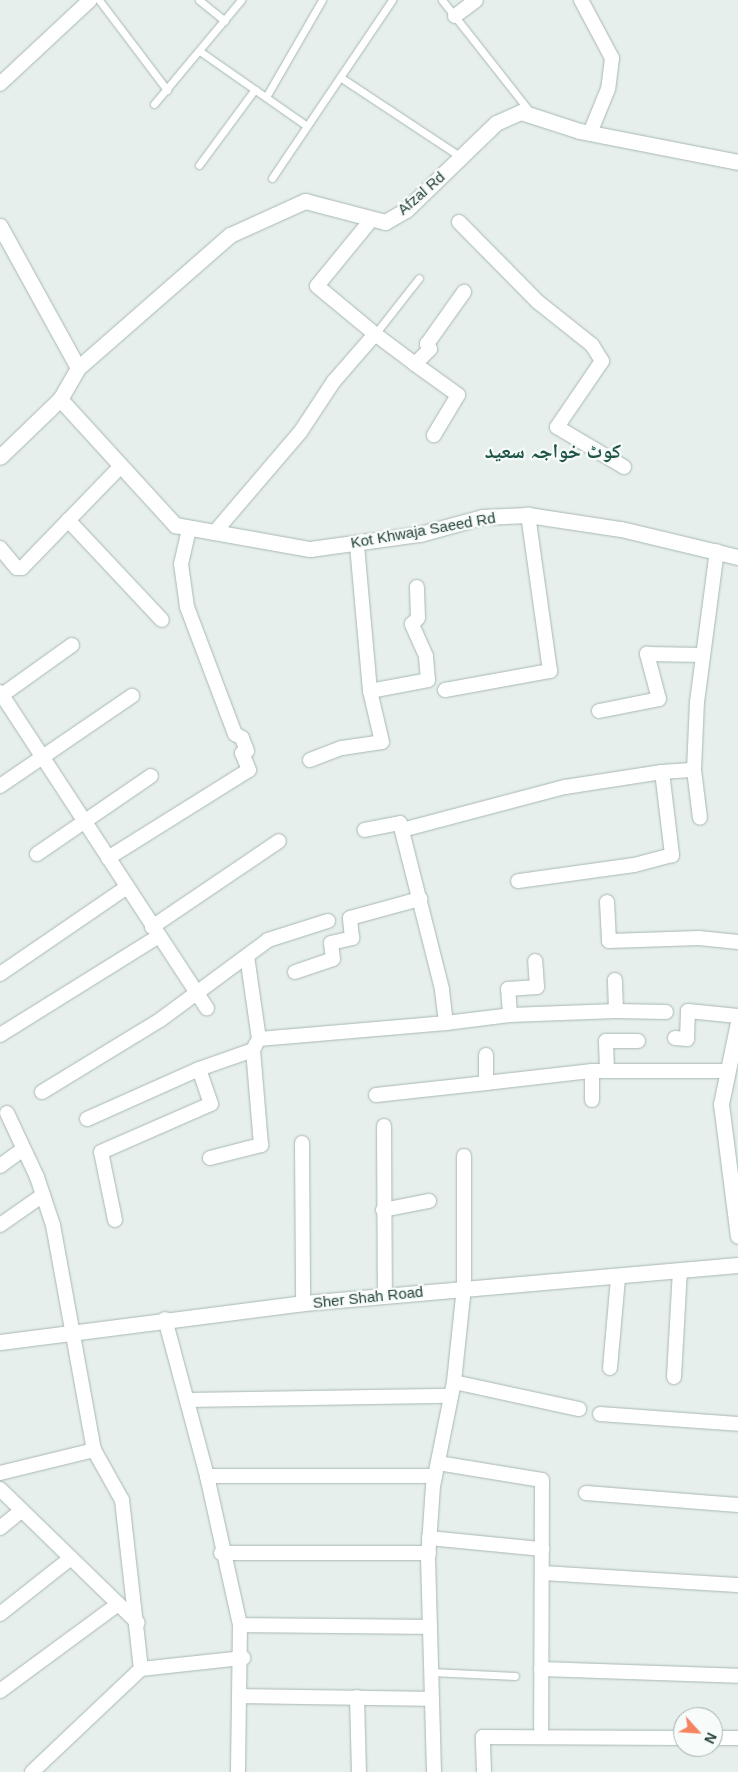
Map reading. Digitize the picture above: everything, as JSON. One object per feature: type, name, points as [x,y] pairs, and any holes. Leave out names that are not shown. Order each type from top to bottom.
[{"type":"street","points":[[0,84],[90,0]]},
{"type":"street","points":[[455,16],[476,0]]},
{"type":"street","points":[[582,0],[612,58],[608,89],[590,133]]},
{"type":"street","name":"Afzal Rd","points":[[78,368],[230,235],[305,201],[371,220],[385,222],[406,210],[496,123],[521,112],[590,133],[738,162]]},
{"type":"street","points":[[371,220],[317,286],[375,334],[458,395],[434,435]]},
{"type":"street","points":[[459,222],[538,302],[592,346],[602,361],[557,427],[624,467]]},
{"type":"street","points":[[0,226],[78,368],[60,399],[0,457]]},
{"type":"street","points":[[415,364],[430,349],[427,344],[464,292]]},
{"type":"street","points":[[214,533],[301,431],[334,381],[375,334]]},
{"type":"street","name":"Kot Khwaja Saeed Rd","points":[[60,399],[175,525],[310,549],[420,534],[482,517],[528,515],[621,529],[738,557]]},
{"type":"street","points":[[2,555],[22,568],[121,466]]},
{"type":"street","points":[[445,690],[550,671],[528,515]]},
{"type":"street","points":[[68,520],[162,620]]},
{"type":"street","points":[[108,858],[249,770],[242,753],[247,751],[242,738],[235,734],[187,607],[181,564],[189,528]]},
{"type":"street","points":[[310,760],[342,748],[382,742],[370,691],[357,544]]},
{"type":"street","points":[[700,818],[694,770],[703,655],[717,551]]},
{"type":"street","points":[[370,691],[428,680],[426,656],[412,624],[418,618],[417,586]]},
{"type":"street","points":[[72,645],[1,694],[44,757],[206,1008]]},
{"type":"street","points":[[599,711],[659,699],[647,654],[703,655]]},
{"type":"street","points":[[0,786],[132,696]]},
{"type":"street","points":[[402,830],[566,787],[662,772],[694,770]]},
{"type":"street","points":[[518,881],[634,865],[672,855],[662,772]]},
{"type":"street","points":[[37,854],[86,823],[151,776]]},
{"type":"street","points":[[365,830],[400,823],[442,989],[446,1022]]},
{"type":"street","points":[[0,1035],[156,932],[279,841]]},
{"type":"street","points":[[0,974],[127,887]]},
{"type":"street","points":[[295,972],[333,960],[331,943],[352,938],[350,918],[420,899]]},
{"type":"street","points":[[606,902],[609,941],[738,942]]},
{"type":"street","points":[[42,1092],[160,1020],[195,992],[268,940],[328,922]]},
{"type":"street","points":[[210,1158],[261,1145],[256,1044],[247,956]]},
{"type":"street","points":[[510,1015],[508,989],[537,987],[535,962]]},
{"type":"street","points":[[615,980],[616,1011]]},
{"type":"street","points":[[87,1120],[256,1044],[510,1015],[616,1011],[666,1012]]},
{"type":"street","points":[[675,1038],[688,1039],[688,1011],[738,1016]]},
{"type":"street","points":[[738,1022],[731,1076],[721,1104],[733,1163],[738,1236]]},
{"type":"street","points":[[608,1071],[606,1041],[638,1041]]},
{"type":"street","points":[[486,1055],[486,1083]]},
{"type":"street","points":[[115,1220],[101,1152],[211,1104],[198,1069]]},
{"type":"street","points":[[376,1095],[592,1070],[731,1076]]},
{"type":"street","points":[[592,1070],[592,1100]]},
{"type":"street","points":[[7,1113],[43,1195],[53,1225],[94,1450],[122,1500],[138,1623],[141,1669]]},
{"type":"street","points":[[384,1126],[385,1296]]},
{"type":"street","points":[[302,1143],[304,1303]]},
{"type":"street","points":[[0,1166],[24,1149]]},
{"type":"street","points":[[434,1772],[428,1553],[436,1469],[453,1389],[464,1287],[464,1156]]},
{"type":"street","points":[[0,1225],[43,1195]]},
{"type":"street","points":[[383,1210],[429,1201]]},
{"type":"street","name":"Sher Shah Road","points":[[0,1342],[165,1319],[304,1303],[464,1287],[618,1278],[738,1265]]},
{"type":"street","points":[[674,1377],[680,1271]]},
{"type":"street","points":[[610,1368],[618,1278]]},
{"type":"street","points":[[165,1319],[207,1476],[221,1553],[240,1625],[243,1658],[238,1772]]},
{"type":"street","points":[[187,1400],[453,1389],[579,1409]]},
{"type":"street","points":[[600,1414],[738,1424]]},
{"type":"street","points":[[0,1473],[94,1450]]},
{"type":"street","points":[[207,1476],[436,1469],[542,1480],[541,1737]]},
{"type":"street","points":[[0,1489],[138,1623]]},
{"type":"street","points":[[586,1493],[738,1504]]},
{"type":"street","points":[[0,1528],[22,1510]]},
{"type":"street","points":[[429,1538],[542,1549]]},
{"type":"street","points":[[221,1553],[428,1553]]},
{"type":"street","points":[[0,1614],[71,1558]]},
{"type":"street","points":[[542,1573],[738,1585]]},
{"type":"street","points":[[0,1691],[118,1604]]},
{"type":"street","points":[[240,1625],[430,1627]]},
{"type":"street","points":[[32,1772],[141,1669],[243,1658]]},
{"type":"street","points":[[540,1669],[738,1676]]},
{"type":"street","points":[[242,1696],[432,1699]]},
{"type":"street","points":[[358,1697],[359,1772]]},
{"type":"street","points":[[484,1772],[483,1737],[673,1738]]},
{"type":"street","points":[[723,1738],[738,1738]]},
{"type":"lane","points":[[99,0],[167,90]]},
{"type":"lane","points":[[199,0],[225,21]]},
{"type":"lane","points":[[154,104],[201,52],[241,0]]},
{"type":"lane","points":[[266,97],[322,0]]},
{"type":"lane","points":[[272,178],[392,0]]},
{"type":"lane","points":[[442,0],[534,117]]},
{"type":"lane","points":[[201,52],[307,126]]},
{"type":"lane","points":[[340,77],[461,157]]},
{"type":"lane","points":[[199,165],[255,89]]},
{"type":"lane","points":[[375,334],[419,278]]},
{"type":"lane","points":[[431,1672],[515,1676]]},
{"type":"district","name":"کوٹ خواجہ سعید","points":[[553,451]]}]
